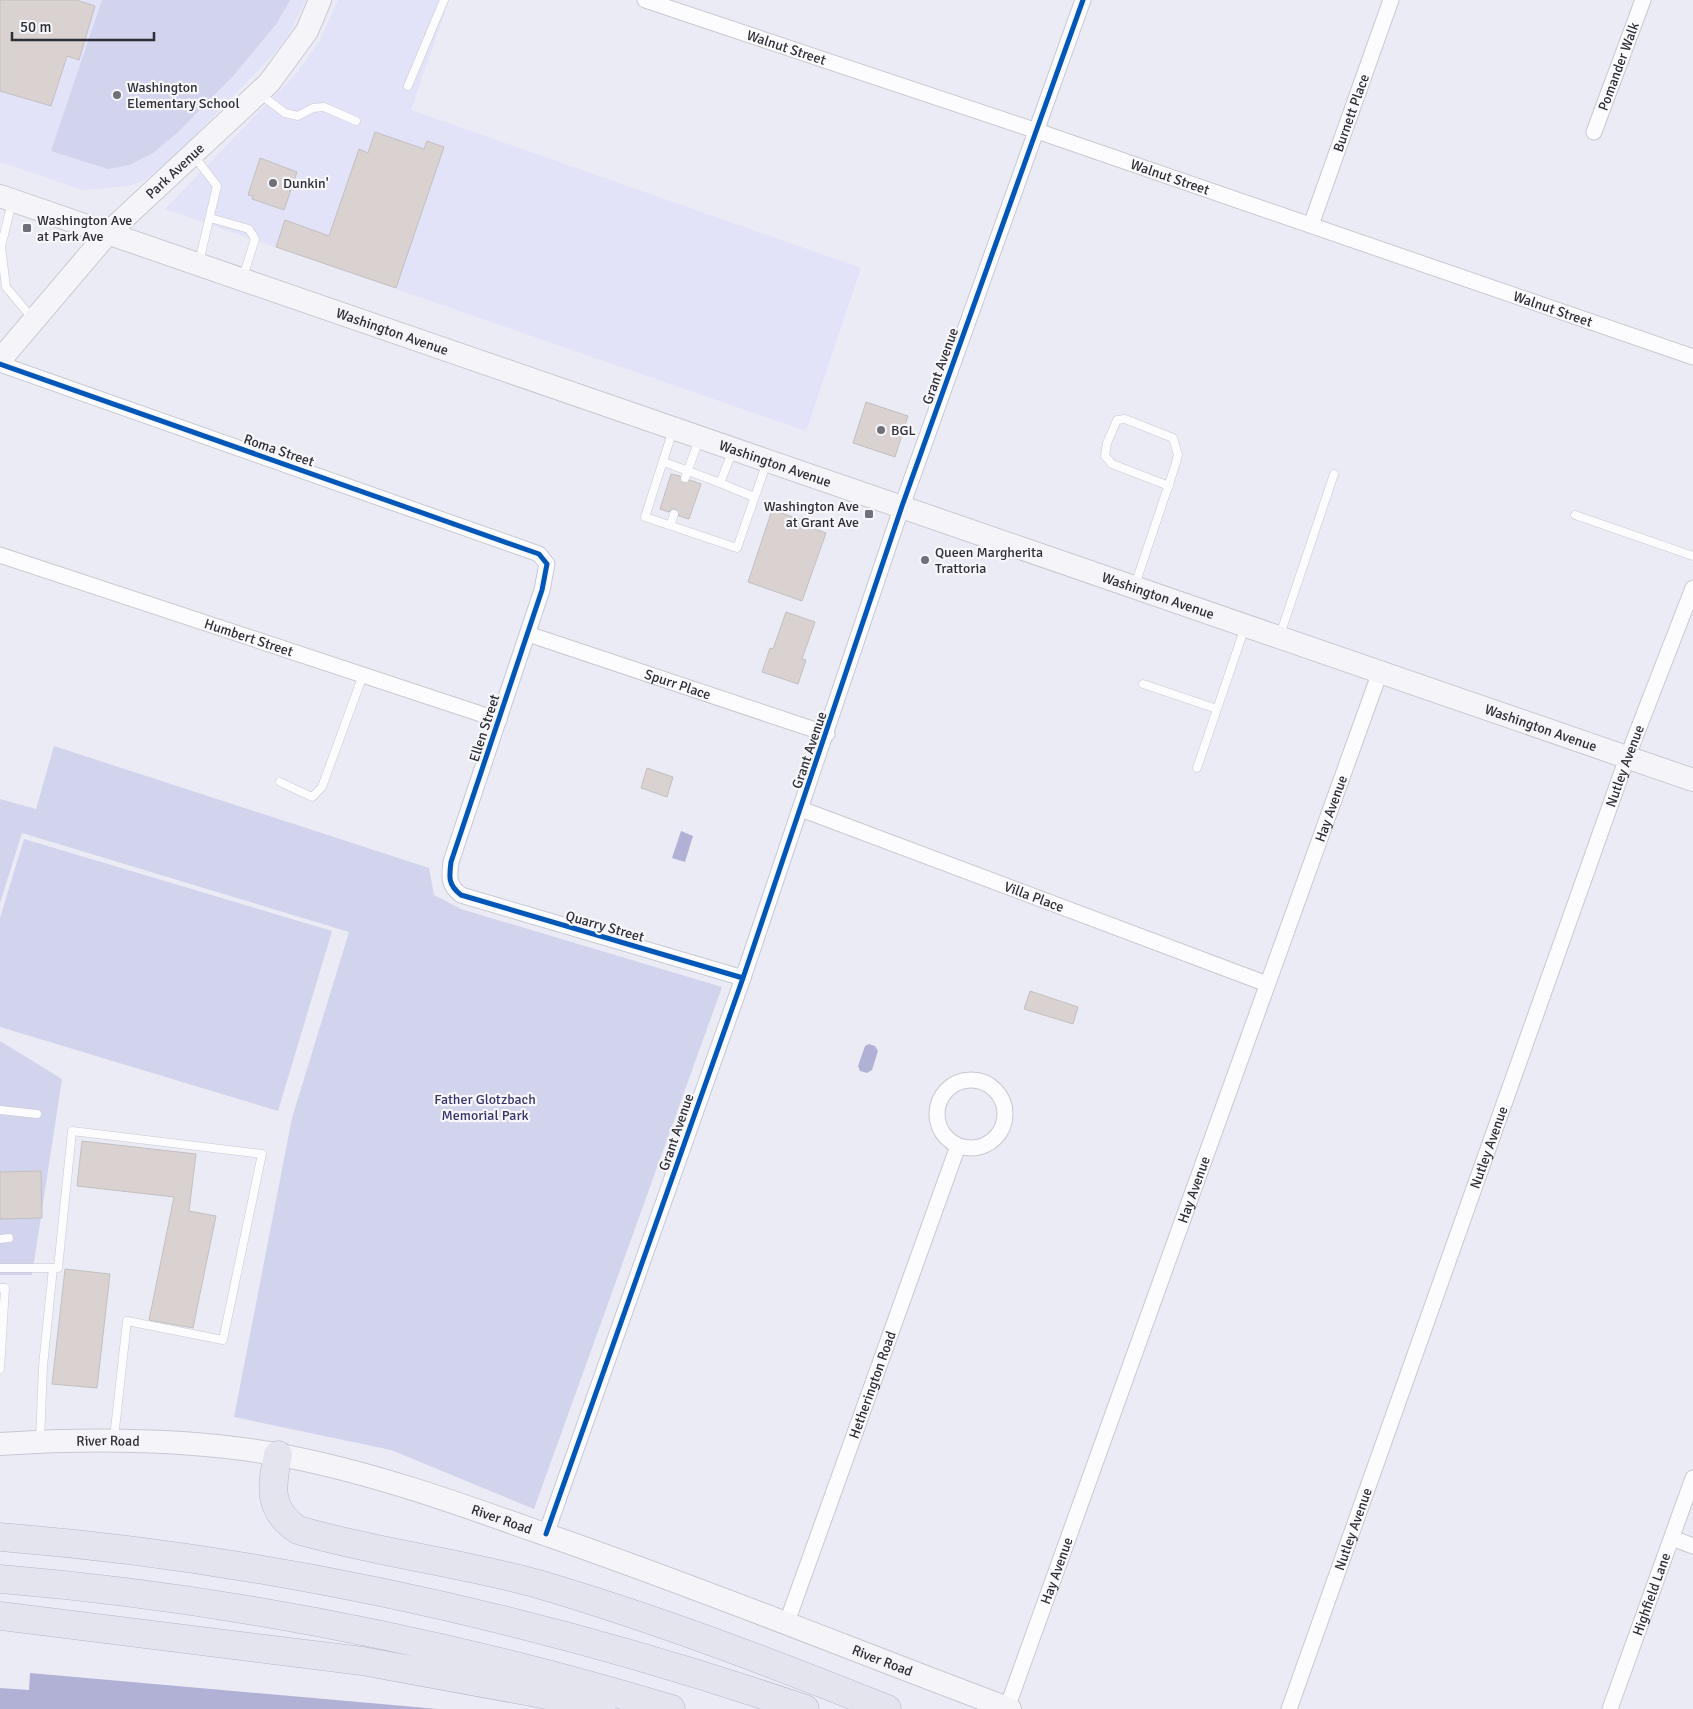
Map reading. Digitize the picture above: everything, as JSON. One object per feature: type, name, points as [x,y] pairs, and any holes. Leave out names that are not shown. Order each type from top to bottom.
[{"type":"highway","points":[[278,1455],[273,1479],[273,1494],[278,1510],[287,1522],[298,1530],[467,1567],[594,1601],[766,1660],[887,1709]]},
{"type":"highway","points":[[0,1537],[131,1550],[211,1561],[420,1599],[606,1646],[805,1709]]},
{"type":"highway","points":[[0,1579],[136,1592],[272,1612],[341,1625],[496,1660],[671,1709]]},
{"type":"highway","points":[[0,1616],[362,1661],[622,1709]]},
{"type":"main road","name":"Park Avenue","points":[[0,362],[33,319],[108,233],[269,83],[307,31],[320,0]]},
{"type":"main road","name":"Washington Avenue","points":[[6,198],[1693,780]]},
{"type":"main road","name":"River Road","points":[[0,1444],[114,1440],[191,1445],[278,1455],[392,1483],[619,1559],[1008,1708]]},
{"type":"street","name":"Walnut Street","points":[[645,0],[1037,131],[1693,357]]},
{"type":"street","name":"Grant Avenue","points":[[546,1534],[743,978],[827,734],[902,506],[1083,0]]},
{"type":"street","name":"Burnett Place","points":[[1311,225],[1391,0]]},
{"type":"street","name":"Pomander Walk","points":[[1594,132],[1643,0]]},
{"type":"street","name":"Roma Street","points":[[0,362],[539,554],[547,564]]},
{"type":"street","name":"Humbert Street","points":[[0,554],[498,720]]},
{"type":"street","name":"Ellen Street","points":[[461,895],[452,888],[449,876],[451,862],[528,634],[542,590],[547,564]]},
{"type":"street","name":"Nutley Avenue","points":[[1289,1709],[1627,758],[1693,588]]},
{"type":"street","name":"Spurr Place","points":[[528,634],[827,734]]},
{"type":"street","name":"Hay Avenue","points":[[1008,1708],[1380,672]]},
{"type":"street","name":"Villa Place","points":[[801,809],[1267,984]]},
{"type":"street","name":"Quarry Street","points":[[461,895],[743,978]]},
{"type":"street","points":[[981,1081],[993,1088],[1000,1096],[1006,1109],[1006,1120],[1000,1133],[990,1144],[969,1149],[958,1146],[942,1133],[937,1120],[939,1104],[950,1088],[959,1082],[981,1081]]},
{"type":"street","name":"Hetherington Road","points":[[787,1622],[958,1146]]},
{"type":"street","name":"Highfield Lane","points":[[1610,1709],[1693,1478]]},
{"type":"street","points":[[1672,1538],[1693,1546]]},
{"type":"lane","points":[[408,86],[444,0]]},
{"type":"lane","points":[[259,93],[285,113],[298,116],[313,108],[324,107],[356,121]]},
{"type":"lane","points":[[193,154],[217,186],[198,264]]},
{"type":"lane","points":[[6,198],[1,247],[6,287],[33,319]]},
{"type":"lane","points":[[210,218],[249,229],[255,239],[242,279]]},
{"type":"lane","points":[[1134,587],[1168,486],[1178,455],[1173,438],[1125,420],[1117,420],[1106,443],[1105,456],[1112,464],[1168,486]]},
{"type":"lane","points":[[674,428],[645,517],[671,524],[737,548],[768,460]]},
{"type":"lane","points":[[687,475],[701,437]]},
{"type":"lane","points":[[720,483],[733,448]]},
{"type":"lane","points":[[664,462],[687,475],[720,483],[754,497]]},
{"type":"lane","points":[[1280,637],[1334,474]]},
{"type":"lane","points":[[671,524],[674,514]]},
{"type":"lane","points":[[1576,515],[1693,556]]},
{"type":"lane","points":[[1197,768],[1246,625]]},
{"type":"lane","points":[[280,782],[312,797],[322,787],[363,676]]},
{"type":"lane","points":[[1143,684],[1217,709]]},
{"type":"lane","points":[[0,1110],[37,1114]]},
{"type":"lane","points":[[0,1268],[58,1268],[72,1131],[262,1154],[223,1340],[127,1321],[114,1440]]},
{"type":"lane","points":[[0,1239],[9,1238]]},
{"type":"lane","points":[[40,1442],[43,1366],[53,1268]]},
{"type":"lane","points":[[0,1288],[5,1288],[0,1369]]},
{"type":"shaded area","name":"Washington Elementary School","points":[[0,0],[306,0],[287,37],[273,55],[171,160],[143,181],[127,186],[83,190],[0,162]]},
{"type":"shaded area","points":[[338,0],[449,0],[411,110],[861,268],[806,431],[165,209],[297,73],[319,42]]},
{"type":"shaded area","points":[[681,831],[693,836],[685,862],[672,858]]},
{"type":"shaded area","points":[[869,1044],[875,1046],[878,1051],[872,1070],[867,1073],[860,1071],[858,1066],[865,1046]]},
{"type":"shaded area","points":[[30,1673],[438,1709],[0,1709],[0,1688],[29,1690]]},
{"type":"green space","points":[[102,0],[290,0],[277,23],[234,75],[178,132],[153,153],[129,165],[108,169],[51,151]]},
{"type":"green space","name":"Father Glotzbach Memorial Park","points":[[54,746],[429,868],[434,895],[461,909],[722,987],[534,1509],[391,1450],[234,1417],[292,1118],[349,932],[22,833],[0,903],[0,799],[36,809]]},
{"type":"green space","points":[[24,839],[332,931],[278,1111],[0,1027],[0,918]]},
{"type":"green space","points":[[0,1041],[62,1079],[32,1275],[0,1275]]},
{"type":"building","points":[[0,0],[76,0],[95,6],[79,60],[67,56],[51,106],[0,91]]},
{"type":"building","points":[[375,132],[424,149],[427,141],[444,147],[396,288],[276,247],[285,220],[329,236],[359,149],[368,153]]},
{"type":"building","name":"Dunkin'","points":[[260,158],[297,172],[284,210],[252,199],[253,196],[248,195]]},
{"type":"building","name":"BGL","points":[[866,402],[908,416],[895,457],[853,443]]},
{"type":"building","points":[[671,474],[680,476],[684,483],[690,480],[701,484],[689,519],[679,516],[676,509],[672,509],[669,512],[660,509]]},
{"type":"building","points":[[772,510],[811,523],[810,527],[826,533],[802,601],[748,582]]},
{"type":"building","points":[[786,612],[815,622],[802,659],[806,660],[798,684],[762,672],[770,648],[773,649]]},
{"type":"building","points":[[647,768],[673,777],[667,797],[641,788]]},
{"type":"building","points":[[1030,991],[1078,1007],[1073,1024],[1024,1009]]},
{"type":"building","points":[[82,1141],[196,1154],[189,1211],[216,1216],[193,1328],[149,1320],[174,1197],[77,1186]]},
{"type":"building","points":[[41,1171],[42,1218],[0,1219],[0,1172]]},
{"type":"building","points":[[65,1269],[110,1274],[97,1388],[52,1384]]},
{"type":"cycle path","points":[[546,1534],[743,978],[902,506],[1083,0]]},
{"type":"cycle path","points":[[0,364],[539,554],[547,564],[542,590],[451,862],[450,876],[452,884],[461,895],[743,978]]},
{"type":"place","name":"Washington Elementary School","points":[[117,95]]},
{"type":"place","name":"Dunkin'","points":[[273,183]]},
{"type":"place","name":"Washington Ave at Park Ave","points":[[27,228]]},
{"type":"place","name":"BGL","points":[[881,430]]},
{"type":"place","name":"Washington Ave at Grant Ave","points":[[869,514]]},
{"type":"place","name":"Queen Margherita Trattoria","points":[[925,560]]}]
